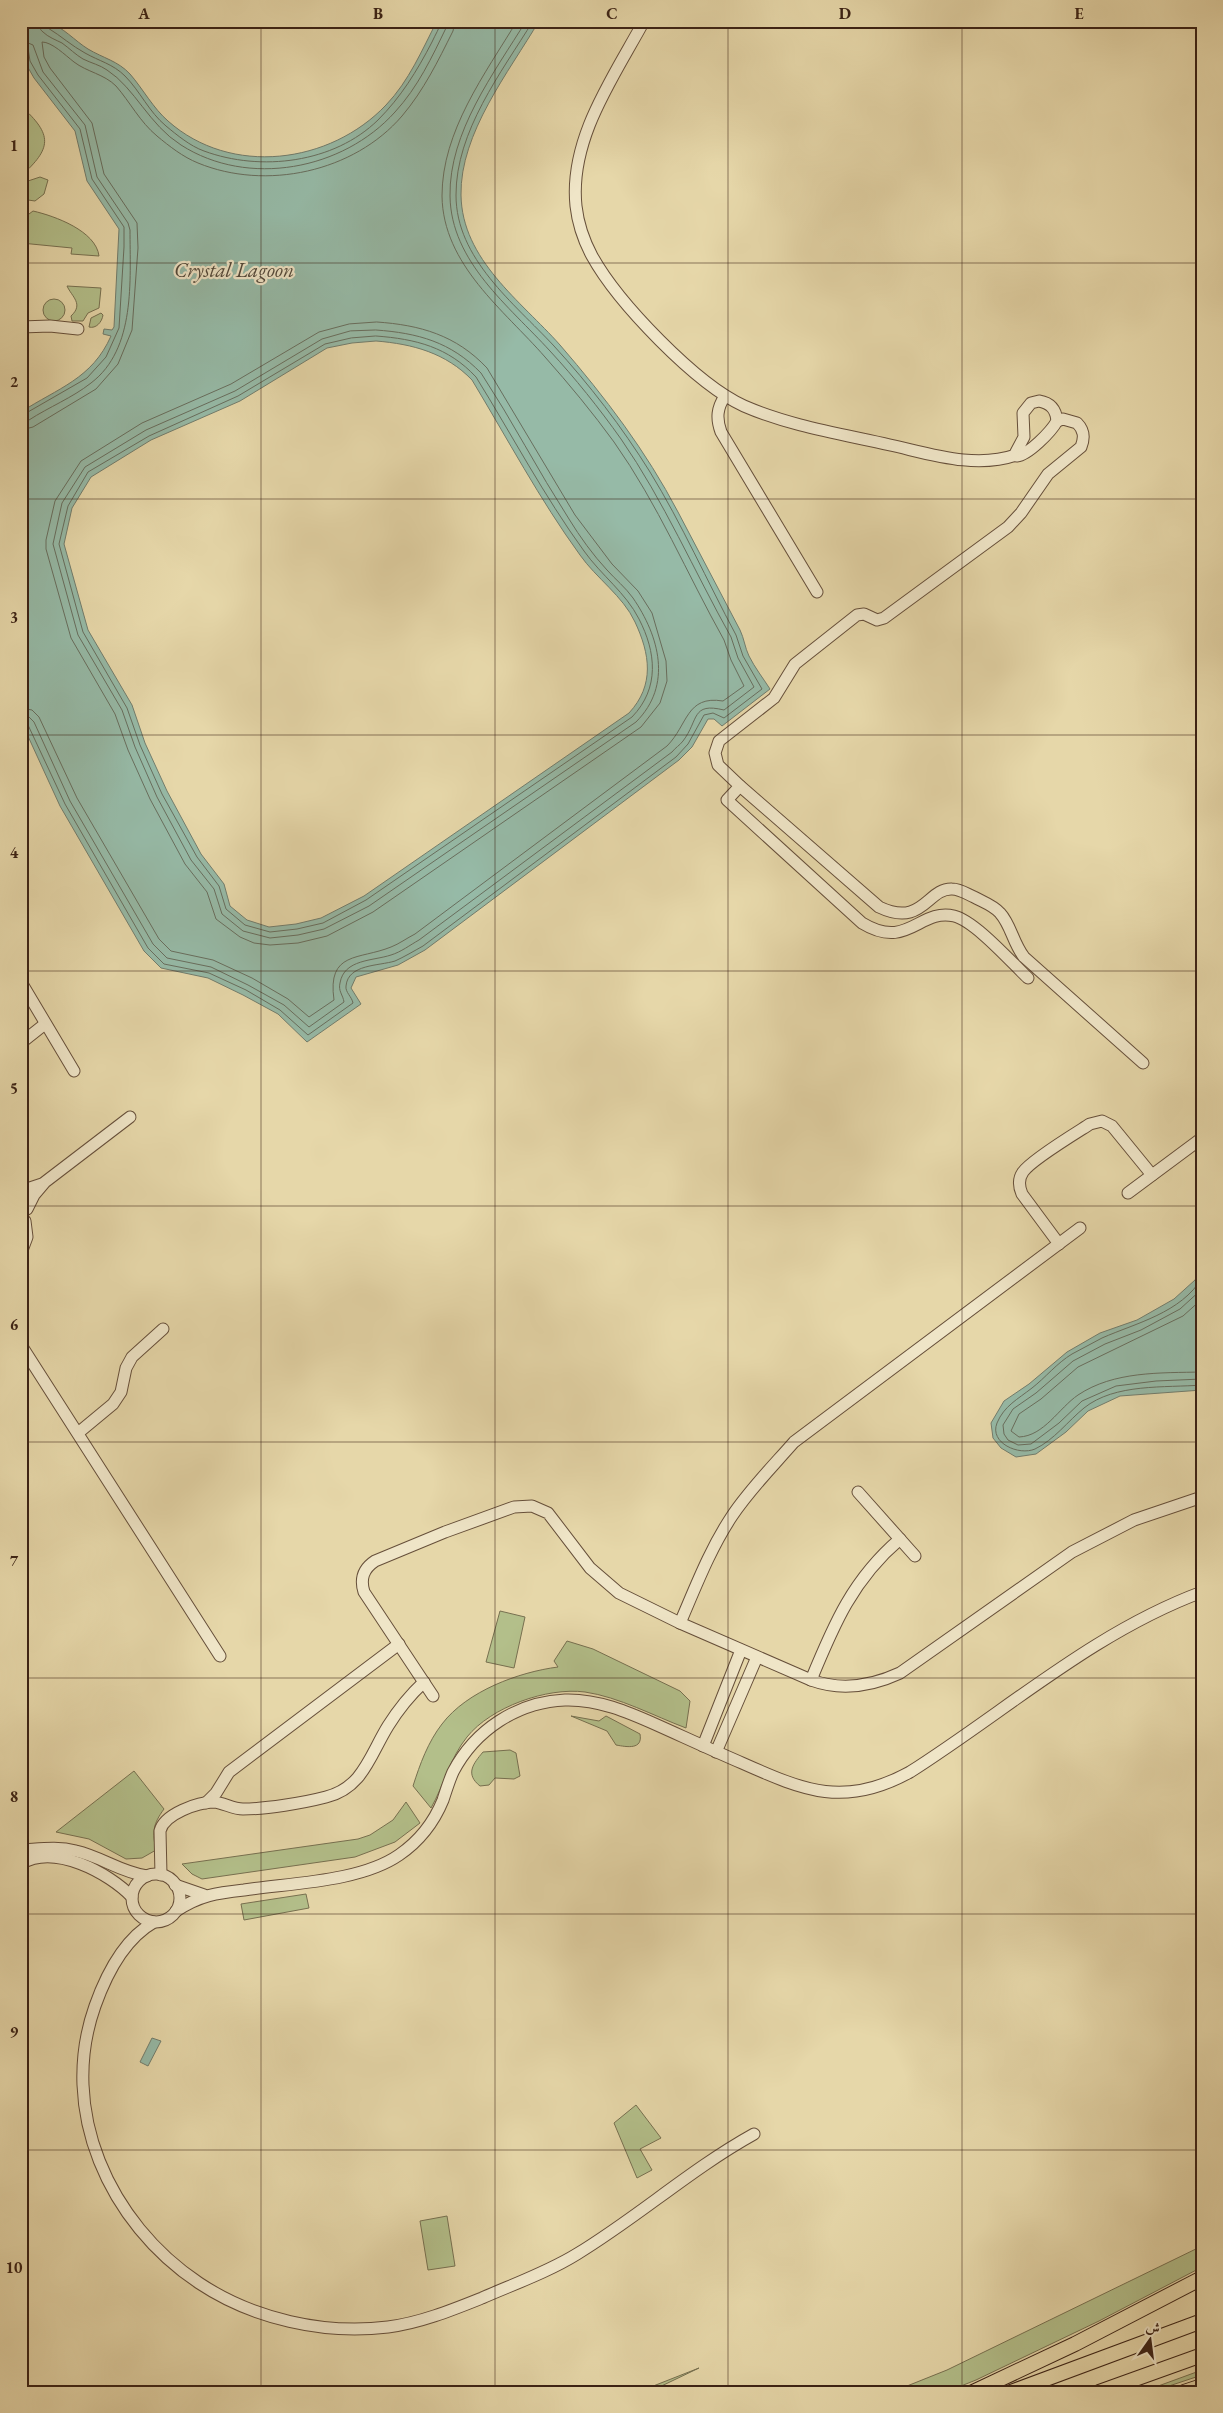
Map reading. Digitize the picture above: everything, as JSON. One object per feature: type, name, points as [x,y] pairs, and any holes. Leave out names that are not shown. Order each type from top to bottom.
[{"type":"main road","points":[[974,2392],[1075,2344],[1199,2279]]},
{"type":"main road","points":[[1011,2392],[1202,2321]]},
{"type":"main road","points":[[1099,2392],[1202,2355]]},
{"type":"main road","points":[[1184,2392],[1202,2386]]},
{"type":"street","points":[[644,21],[599,105],[584,140],[577,173],[578,217],[593,257],[619,293],[676,356],[725,396],[746,406],[782,419],[932,455],[981,462],[999,460],[1016,455],[1020,456],[1036,444],[1057,422],[1063,419],[1077,422],[1084,434],[1084,441],[1081,447],[1048,474],[1021,513],[1008,527],[884,618],[877,620],[864,614],[856,615],[795,664],[774,698],[719,741],[715,753],[718,765],[874,903],[885,910],[898,913],[912,912],[924,906],[943,891],[951,889],[959,890],[994,908],[1005,919],[1015,944],[1024,957],[1143,1063]]},
{"type":"street","points":[[21,328],[50,326],[78,330]]},
{"type":"street","points":[[725,396],[720,403],[718,414],[721,432],[817,592]]},
{"type":"street","points":[[1016,455],[1024,437],[1022,417],[1028,406],[1035,402],[1047,403],[1055,412],[1057,422]]},
{"type":"street","points":[[740,786],[726,800],[862,923],[875,930],[896,932],[910,930],[935,917],[955,917],[974,927],[1028,978]]},
{"type":"street","points":[[21,982],[74,1071]]},
{"type":"street","points":[[21,1042],[45,1024]]},
{"type":"street","points":[[21,1253],[26,1237],[24,1214],[34,1195],[45,1182],[130,1117]]},
{"type":"street","points":[[1059,1244],[1022,1194],[1019,1185],[1021,1176],[1030,1165],[1090,1124],[1102,1121],[1112,1126],[1152,1175]]},
{"type":"street","points":[[1128,1193],[1202,1138]]},
{"type":"street","points":[[21,1192],[45,1182]]},
{"type":"street","points":[[680,1623],[707,1560],[731,1517],[755,1485],[794,1442],[1080,1228]]},
{"type":"street","points":[[78,1433],[114,1404],[121,1392],[126,1368],[132,1357],[163,1329]]},
{"type":"street","points":[[21,1345],[220,1656]]},
{"type":"street","points":[[858,1492],[914,1556]]},
{"type":"street","points":[[433,1696],[364,1592],[362,1579],[368,1567],[375,1561],[437,1535],[514,1507],[526,1505],[538,1507],[548,1513],[590,1568],[612,1587],[629,1598],[680,1623],[811,1680],[832,1685],[855,1686],[878,1682],[900,1673],[1072,1552],[1134,1520],[1202,1497]]},
{"type":"street","points":[[811,1680],[846,1602],[875,1562],[900,1539]]},
{"type":"street","points":[[135,1911],[145,1920],[154,1922],[167,1920],[176,1911],[204,1895],[355,1874],[388,1862],[408,1848],[424,1832],[437,1812],[459,1762],[476,1740],[510,1714],[537,1704],[580,1700],[608,1705],[804,1788],[836,1793],[873,1788],[896,1779],[920,1766],[1098,1644],[1152,1613],[1202,1592]]},
{"type":"street","points":[[206,1803],[229,1772],[398,1644]]},
{"type":"street","points":[[703,1746],[741,1650]]},
{"type":"street","points":[[716,1752],[757,1657]]},
{"type":"street","points":[[160,1875],[160,1831],[164,1821],[173,1814],[206,1803],[246,1809],[319,1799],[345,1789],[365,1770],[388,1726],[404,1703],[424,1682]]},
{"type":"street","points":[[723,1695],[738,1701]]},
{"type":"street","points":[[218,1789],[226,1805]]},
{"type":"street","points":[[21,1850],[62,1842],[86,1856],[132,1897]]},
{"type":"street","points":[[22,1863],[34,1858],[103,1856],[115,1868],[147,1876],[160,1875],[169,1879],[175,1885],[180,1898],[176,1911]]},
{"type":"street","points":[[22,1863],[62,1865],[114,1881]]},
{"type":"street","points":[[132,1938],[135,1911],[132,1897],[136,1884],[147,1876]]},
{"type":"street","points":[[175,1885],[204,1895]]},
{"type":"street","points":[[154,1922],[132,1938],[99,1994],[87,2034],[82,2096],[92,2146],[104,2174],[121,2204],[158,2249],[199,2283],[226,2298],[272,2317],[317,2327],[362,2330],[409,2323],[454,2309],[536,2275],[577,2254],[707,2162],[754,2134]]},
{"type":"green space","points":[[21,106],[39,125],[45,141],[39,157],[21,176]]},
{"type":"green space","points":[[40,177],[48,180],[44,194],[35,201],[21,199],[22,183]]},
{"type":"green space","points":[[33,211],[63,221],[83,232],[91,239],[99,256],[71,254],[72,248],[21,243],[21,220]]},
{"type":"green space","points":[[67,286],[101,288],[99,308],[88,313],[83,321],[72,321],[71,316],[77,308],[77,304]]},
{"type":"green space","points":[[54,299],[62,302],[65,310],[62,318],[54,321],[46,318],[43,310],[46,302]]},
{"type":"green space","points":[[101,313],[103,315],[100,322],[94,327],[89,327],[91,318]]},
{"type":"green space","points":[[500,1611],[525,1617],[514,1668],[486,1662]]},
{"type":"green space","points":[[567,1641],[593,1649],[680,1691],[690,1701],[686,1728],[623,1702],[598,1694],[570,1691],[537,1696],[521,1701],[490,1717],[477,1726],[467,1737],[456,1754],[431,1808],[413,1786],[425,1754],[442,1724],[465,1702],[495,1685],[527,1673],[558,1667],[554,1661]]},
{"type":"green space","points":[[571,1716],[599,1721],[606,1716],[640,1734],[639,1743],[633,1746],[616,1745],[607,1731]]},
{"type":"green space","points":[[510,1750],[516,1753],[520,1776],[514,1779],[495,1778],[489,1785],[480,1786],[475,1782],[472,1769],[483,1752]]},
{"type":"green space","points":[[134,1771],[164,1809],[154,1828],[156,1850],[142,1858],[126,1859],[89,1839],[56,1832]]},
{"type":"green space","points":[[406,1802],[420,1823],[395,1842],[355,1857],[202,1879],[192,1874],[182,1864],[358,1839],[370,1835],[393,1820]]},
{"type":"green space","points":[[306,1894],[309,1908],[244,1920],[241,1904]]},
{"type":"green space","points":[[636,2105],[661,2138],[640,2149],[652,2170],[637,2178],[614,2123]]},
{"type":"green space","points":[[447,2216],[455,2266],[428,2270],[420,2221]]},
{"type":"green space","points":[[1202,2246],[1202,2267],[1099,2321],[976,2380],[946,2392],[892,2392],[947,2370]]},
{"type":"green space","points":[[699,2368],[649,2392],[638,2392]]},
{"type":"green space","points":[[1202,2370],[1202,2375],[1151,2392],[1150,2389]]},
{"type":"water","name":"Crystal Lagoon","points":[[21,21],[42,21],[53,24],[88,49],[115,63],[130,74],[163,116],[193,139],[221,150],[250,156],[280,156],[309,151],[337,140],[363,125],[386,105],[402,86],[437,21],[539,21],[488,104],[477,126],[469,149],[463,172],[461,195],[464,218],[471,240],[496,278],[560,345],[609,405],[652,467],[666,489],[740,630],[749,656],[770,689],[722,726],[714,719],[708,719],[692,747],[679,760],[425,950],[398,965],[356,977],[351,988],[361,1004],[307,1042],[278,1014],[208,978],[161,968],[144,951],[60,806],[21,721],[21,412],[84,373],[103,351],[111,336],[103,334],[104,329],[112,330],[114,327],[119,229],[87,181],[75,131],[34,78],[26,64],[21,67],[21,61],[25,57],[21,47]],"holes":[[[390,342],[416,348],[440,357],[451,363],[472,380],[537,491],[565,534],[586,563],[617,595],[630,613],[640,634],[647,657],[646,680],[643,691],[629,713],[364,896],[321,918],[296,924],[269,927],[247,920],[230,906],[224,884],[201,854],[167,791],[145,743],[132,705],[88,630],[64,544],[72,508],[91,477],[151,440],[240,401],[327,348],[352,343]]]},
{"type":"water","points":[[1202,1269],[1202,1390],[1120,1396],[1088,1411],[1066,1432],[1036,1454],[1016,1457],[1001,1448],[993,1438],[991,1423],[1004,1401],[1029,1384],[1067,1352],[1100,1333],[1137,1320],[1174,1299],[1195,1280]]},
{"type":"water","points":[[152,2038],[161,2041],[148,2066],[140,2062]]}]
